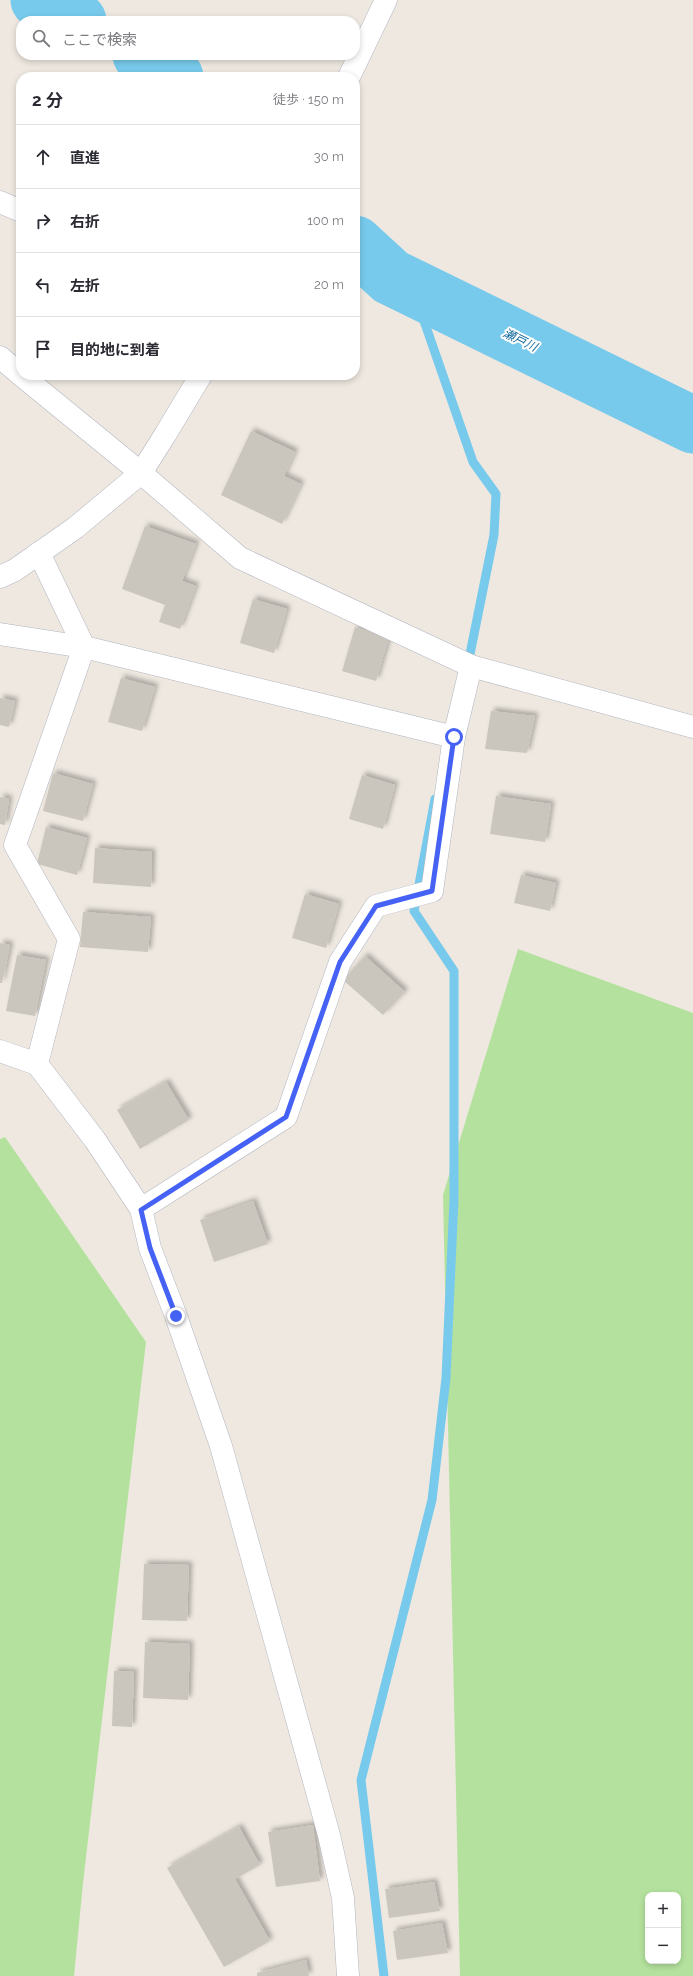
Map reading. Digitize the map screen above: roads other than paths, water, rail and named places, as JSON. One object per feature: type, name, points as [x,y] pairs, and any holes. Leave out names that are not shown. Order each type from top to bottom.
[{"type":"street","points":[[360,54],[386,0]]},
{"type":"street","points":[[351,72],[357,60]]},
{"type":"street","points":[[0,202],[16,209]]},
{"type":"street","points":[[0,357],[16,371]]},
{"type":"street","points":[[27,380],[141,473],[240,558],[471,666],[693,727]]},
{"type":"street","points":[[0,577],[15,570],[75,528],[141,473],[166,435],[198,380]]},
{"type":"street","points":[[36,1064],[69,939],[15,845],[84,646],[39,553]]},
{"type":"street","points":[[0,634],[84,646],[454,737]]},
{"type":"street","points":[[141,1210],[286,1117],[340,962],[376,906],[432,891],[454,737],[471,666]]},
{"type":"street","points":[[0,1051],[36,1064],[95,1140],[141,1210],[150,1248],[176,1316],[221,1446],[329,1835],[343,1898],[348,1976]]},
{"type":"waterway","name":"瀬戸川","points":[[39,0],[69,16]]},
{"type":"waterway","name":"瀬戸川","points":[[150,60],[169,72]]},
{"type":"waterway","name":"瀬戸川","points":[[360,249],[391,277],[693,425]]},
{"type":"waterway","points":[[391,277],[423,318],[473,462],[496,494],[494,535],[468,664]]},
{"type":"waterway","points":[[384,1976],[361,1780],[432,1500],[446,1378],[454,1199],[454,971],[414,911],[435,799]]}]
